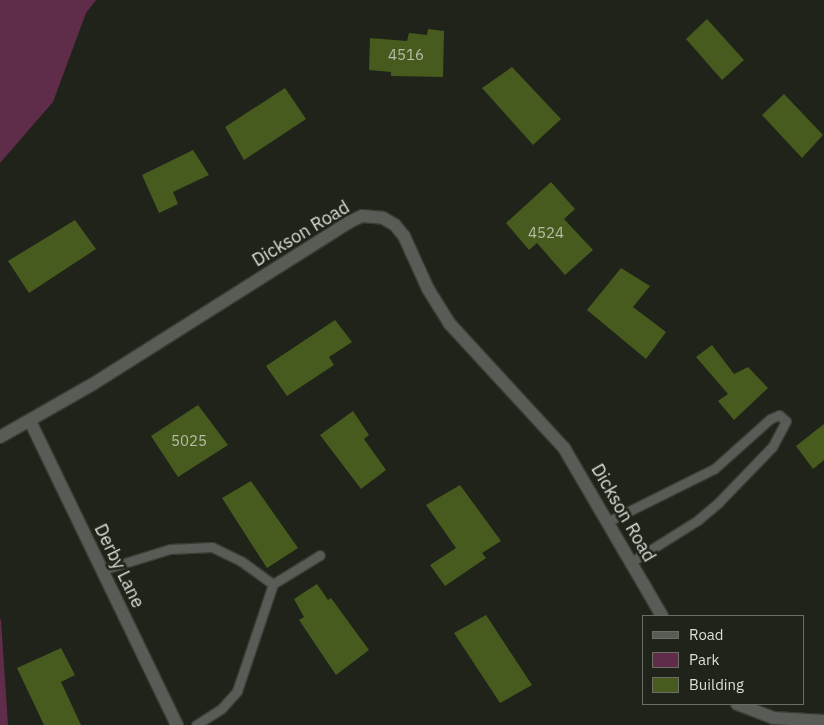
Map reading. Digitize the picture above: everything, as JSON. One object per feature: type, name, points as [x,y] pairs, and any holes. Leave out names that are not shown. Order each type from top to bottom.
[{"type":"street","name":"Dickson Road","points":[[0,437],[30,422],[349,222],[362,216],[376,216],[395,225],[404,236],[428,289],[449,323],[558,440],[661,615]]},
{"type":"street","name":"Derby Lane","points":[[30,422],[177,725]]},
{"type":"street","points":[[740,705],[774,718],[824,721]]},
{"type":"lane","points":[[608,522],[714,469],[770,419],[779,415],[786,422],[772,447],[718,504],[698,520],[631,562]]},
{"type":"lane","points":[[102,570],[170,549],[212,547],[241,561],[273,584]]},
{"type":"lane","points":[[196,725],[222,709],[237,691],[273,584],[320,555]]},
{"type":"green space","points":[[0,0],[96,0],[86,13],[53,102],[0,163]]},
{"type":"green space","points":[[1,620],[8,725],[0,725]]},
{"type":"building","points":[[707,19],[744,60],[722,80],[686,39]]},
{"type":"building","points":[[428,29],[444,31],[443,77],[391,76],[391,72],[369,70],[370,38],[407,41],[409,33],[427,35]]},
{"type":"building","points":[[512,67],[561,119],[533,145],[482,88]]},
{"type":"building","points":[[285,88],[306,119],[244,160],[225,127]]},
{"type":"building","points":[[784,94],[823,135],[802,158],[762,115]]},
{"type":"building","points":[[193,150],[209,175],[173,192],[178,204],[159,213],[142,175]]},
{"type":"building","points":[[551,182],[575,209],[564,219],[593,250],[565,275],[537,243],[529,250],[506,223]]},
{"type":"building","points":[[75,220],[96,249],[29,293],[8,261]]},
{"type":"building","points":[[621,268],[650,286],[633,307],[666,332],[646,359],[587,310]]},
{"type":"building","points":[[335,320],[352,342],[329,357],[334,365],[287,396],[266,366]]},
{"type":"building","points":[[712,345],[734,374],[748,367],[768,388],[734,420],[718,401],[728,394],[696,357]]},
{"type":"building","points":[[198,405],[228,445],[178,477],[151,436]]},
{"type":"building","points":[[353,411],[369,435],[364,439],[386,470],[361,489],[320,435]]},
{"type":"building","points":[[824,424],[824,460],[813,469],[796,446]]},
{"type":"building","points":[[251,481],[298,548],[267,568],[222,498]]},
{"type":"building","points":[[460,485],[501,541],[482,553],[486,558],[445,586],[430,565],[456,548],[426,505]]},
{"type":"building","points":[[317,584],[328,600],[331,598],[369,650],[336,675],[299,620],[304,617],[294,599]]},
{"type":"building","points":[[486,615],[532,685],[500,703],[454,633]]},
{"type":"building","points":[[61,648],[75,675],[61,682],[81,725],[44,725],[17,668]]}]
